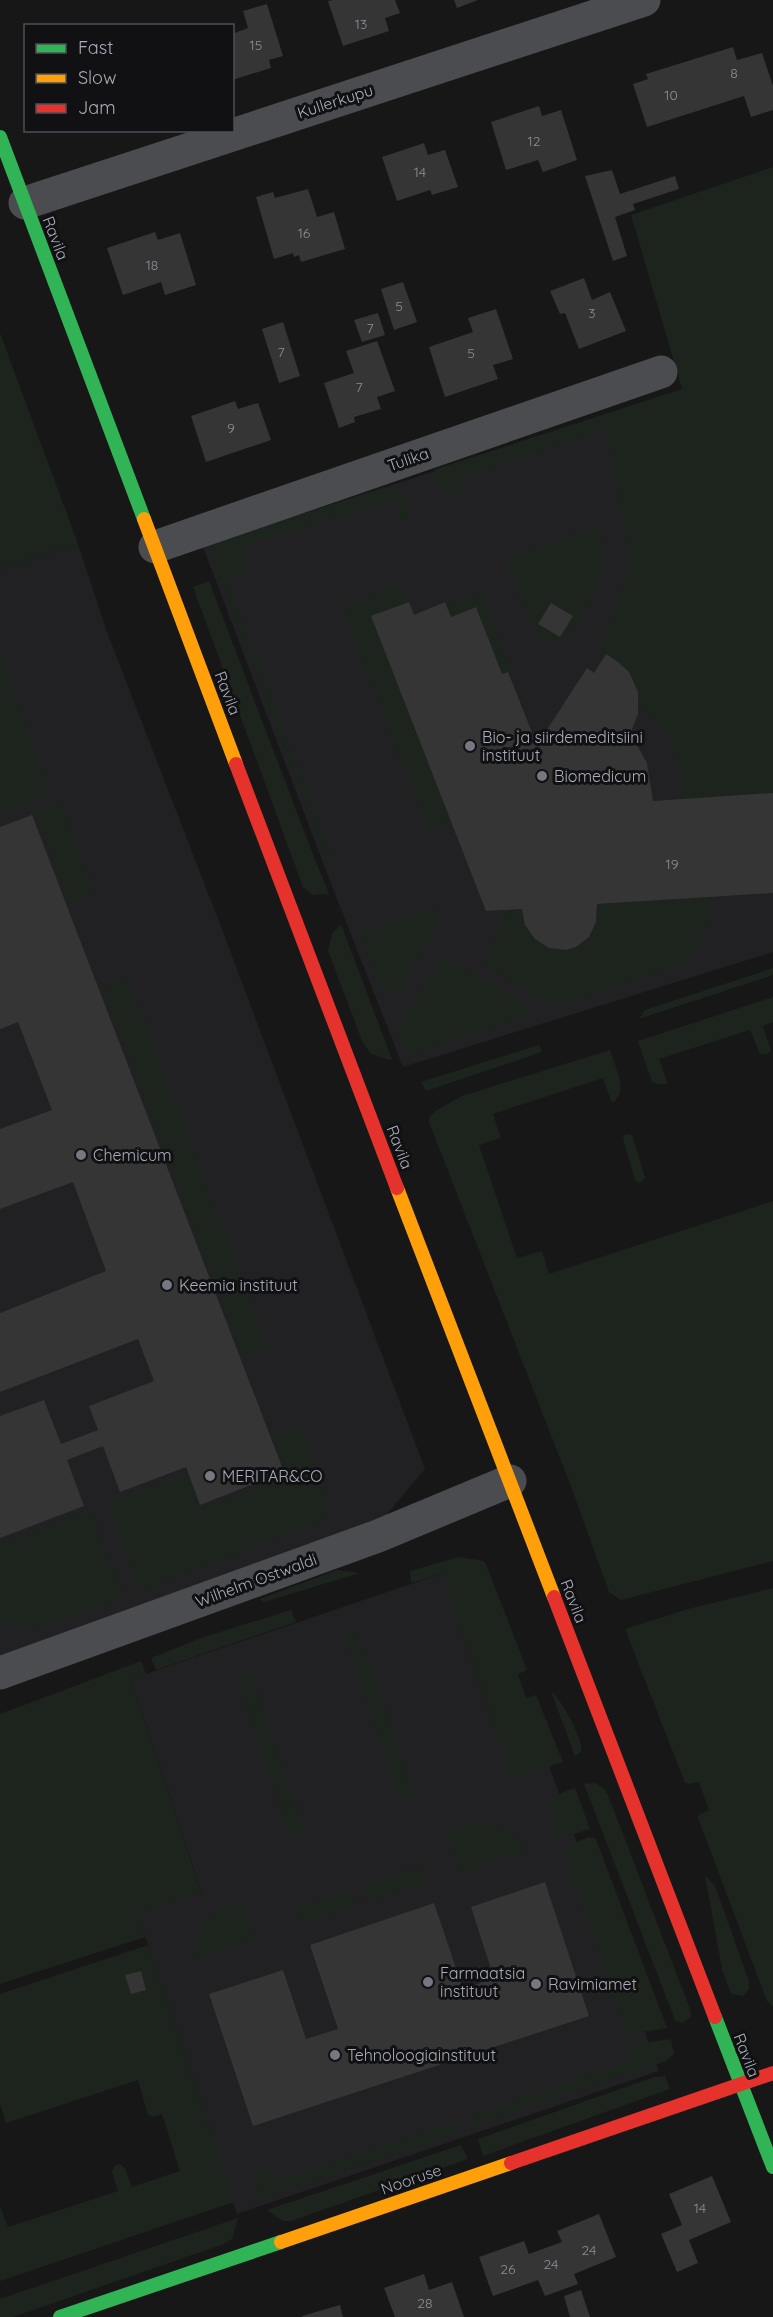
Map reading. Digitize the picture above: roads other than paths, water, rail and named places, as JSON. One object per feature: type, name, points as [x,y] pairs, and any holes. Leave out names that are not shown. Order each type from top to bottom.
[{"type":"street","name":"Kullerkupu","points":[[26,203],[644,0]]},
{"type":"street","name":"Ravila","points":[[0,137],[773,2167]]},
{"type":"street","name":"Tulika","points":[[155,547],[661,372]]},
{"type":"street","name":"Wilhelm Ostwaldi","points":[[0,1672],[378,1536],[510,1481]]},
{"type":"street","name":"Nooruse","points":[[60,2317],[773,2073]]},
{"type":"place","name":"Bio- ja siirdemeditsiini instituut","points":[[470,746]]},
{"type":"place","name":"Biomedicum","points":[[542,776]]},
{"type":"place","name":"Chemicum","points":[[81,1155]]},
{"type":"place","name":"Keemia instituut","points":[[167,1285]]},
{"type":"place","name":"MERITAR&CO","points":[[210,1476]]},
{"type":"place","name":"Farmaatsia instituut","points":[[428,1982]]},
{"type":"place","name":"Ravimiamet","points":[[536,1984]]},
{"type":"place","name":"Tehnoloogiainstituut","points":[[335,2055]]}]
